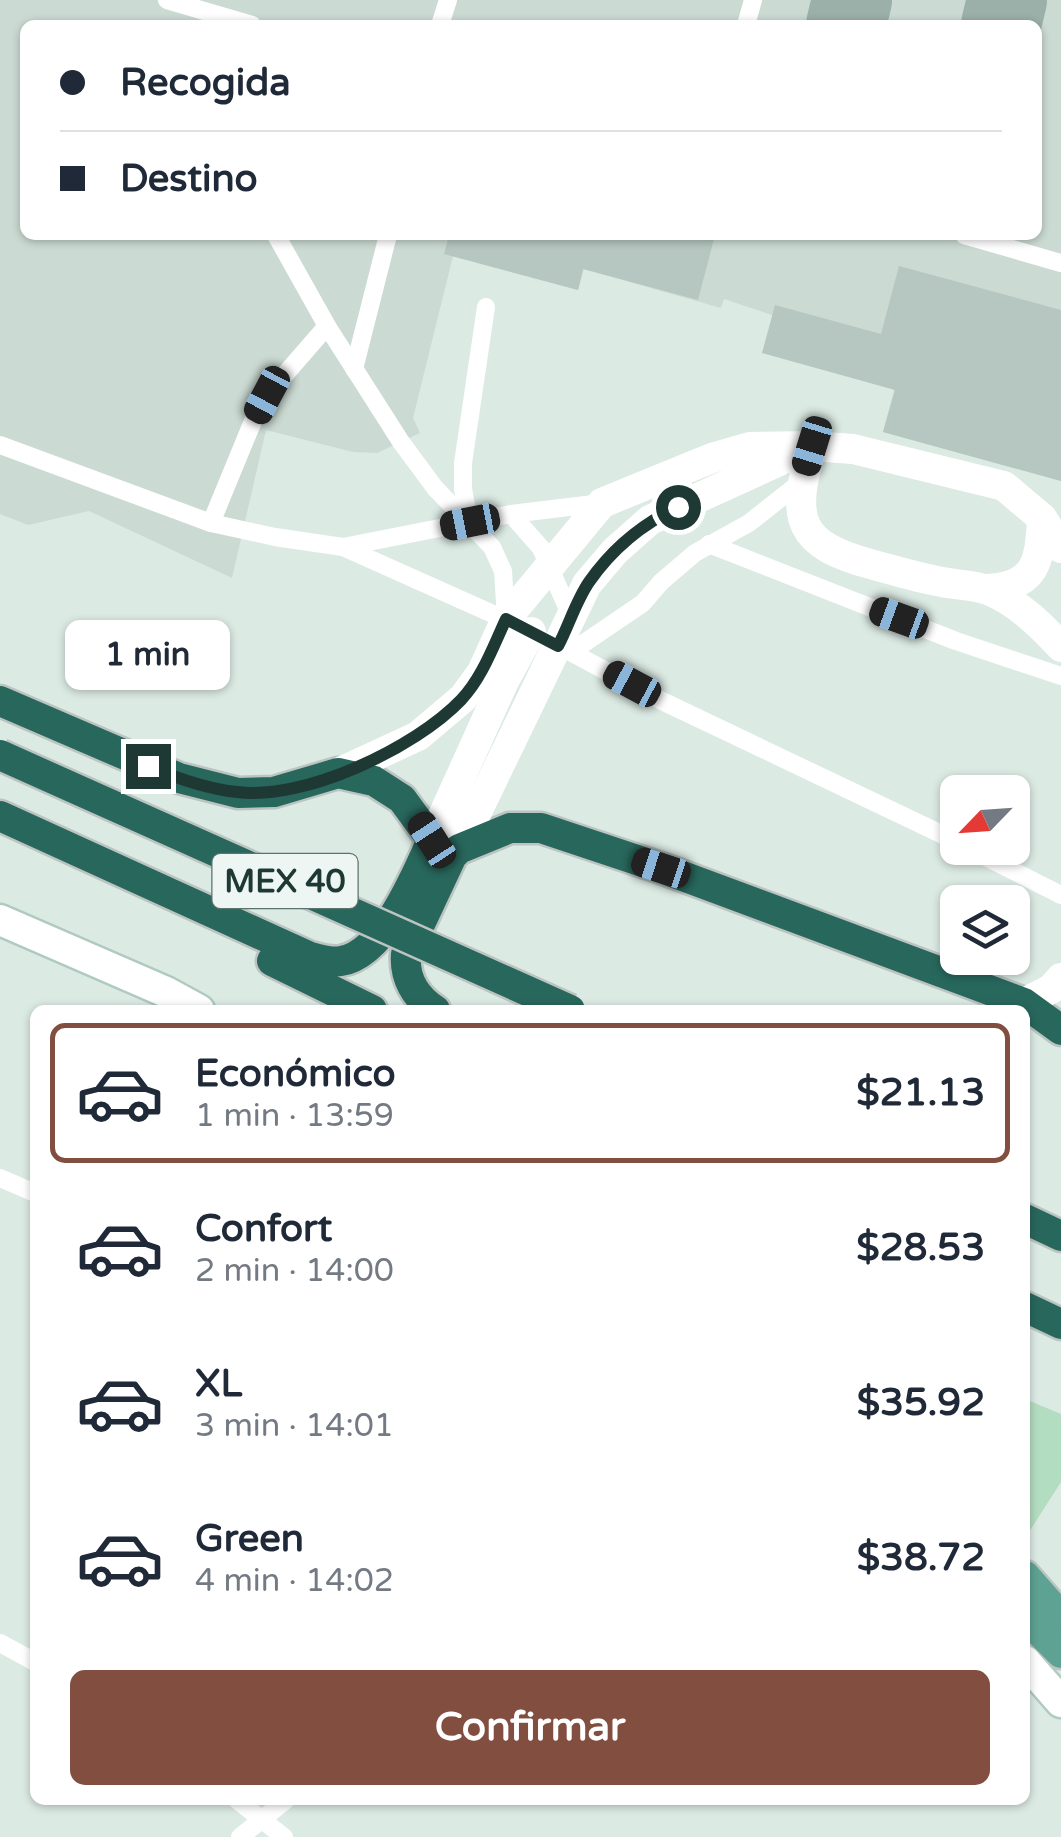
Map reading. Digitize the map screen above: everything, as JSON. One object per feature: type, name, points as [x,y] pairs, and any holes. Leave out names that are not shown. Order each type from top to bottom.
[{"type":"highway","points":[[0,702],[179,778],[238,793],[274,792],[338,773],[374,781],[389,789],[445,844],[452,856],[406,954],[404,968],[414,990],[430,1005]]},
{"type":"highway","name":"MEX 40","points":[[0,755],[559,1005]]},
{"type":"highway","points":[[0,816],[310,957],[328,961],[353,957],[372,943],[445,844],[510,828],[541,828],[661,868],[1027,1005]]},
{"type":"highway","name":"MEX 40","points":[[0,839],[300,973],[362,1005]]},
{"type":"highway","points":[[1030,1007],[1061,1030]]},
{"type":"highway","points":[[1030,1221],[1061,1236]]},
{"type":"highway","points":[[1030,1309],[1061,1324]]},
{"type":"main road","points":[[1030,1582],[1061,1617]]},
{"type":"main road","points":[[1030,1622],[1061,1654]]},
{"type":"street","points":[[812,446],[801,482],[802,515],[809,534],[819,545],[840,556],[935,581],[986,590],[1008,588],[1024,580],[1034,568],[1041,550],[1042,518]]},
{"type":"street","points":[[445,844],[548,634],[615,551],[650,520],[812,446]]},
{"type":"street","points":[[548,634],[550,566],[602,503],[712,458],[750,447],[853,448],[1004,486],[1042,518],[1061,548]]},
{"type":"street","points":[[986,590],[1026,612],[1061,647]]},
{"type":"street","points":[[338,773],[418,736],[463,698],[482,672],[548,634]]},
{"type":"street","points":[[0,920],[190,1005]]},
{"type":"street","points":[[1024,1003],[1061,978]]},
{"type":"street","points":[[1030,1667],[1061,1702]]},
{"type":"lane","points":[[167,0],[235,20]]},
{"type":"lane","points":[[279,240],[327,326],[424,473],[492,546],[503,571],[548,634]]},
{"type":"lane","points":[[354,369],[387,240]]},
{"type":"lane","points":[[981,240],[1061,264]]},
{"type":"lane","points":[[470,522],[463,489],[463,463],[486,307]]},
{"type":"lane","points":[[211,523],[267,395],[327,326]]},
{"type":"lane","points":[[0,445],[211,523],[275,538],[343,547],[548,634],[662,701],[940,833]]},
{"type":"lane","points":[[548,634],[643,603],[676,568],[709,544],[749,523],[801,482]]},
{"type":"lane","points":[[343,547],[510,514],[602,503]]},
{"type":"lane","points":[[510,514],[540,548],[550,566],[548,634]]},
{"type":"lane","points":[[709,544],[956,641],[1061,676]]},
{"type":"lane","points":[[1002,865],[1061,895]]},
{"type":"lane","points":[[0,1178],[30,1191]]},
{"type":"lane","points":[[0,1643],[30,1659]]},
{"type":"lane","points":[[244,1805],[284,1837]]},
{"type":"lane","points":[[240,1837],[280,1805]]},
{"type":"shaded area","points":[[0,0],[1061,0],[1061,481],[883,432],[894,390],[772,315],[724,299],[721,308],[584,269],[578,290],[453,256],[413,418],[420,433],[377,453],[353,452],[266,430],[232,578],[89,511],[28,525],[0,514]]},
{"type":"green space","points":[[1030,1401],[1061,1414],[1061,1482],[1030,1530]]},
{"type":"building","points":[[448,240],[714,240],[698,300],[583,269],[578,290],[444,254]]},
{"type":"building","points":[[899,266],[1061,310],[1061,481],[883,432],[895,390],[762,353],[775,305],[881,334]]},
{"type":"taxiway","points":[[847,20],[852,0]]},
{"type":"taxiway","points":[[1002,20],[1007,0]]},
{"type":"route","points":[[148,766],[238,793],[274,792],[338,773],[387,752],[418,736],[463,698],[482,672],[506,619],[558,646],[587,584],[615,551],[650,520],[678,507]]}]
